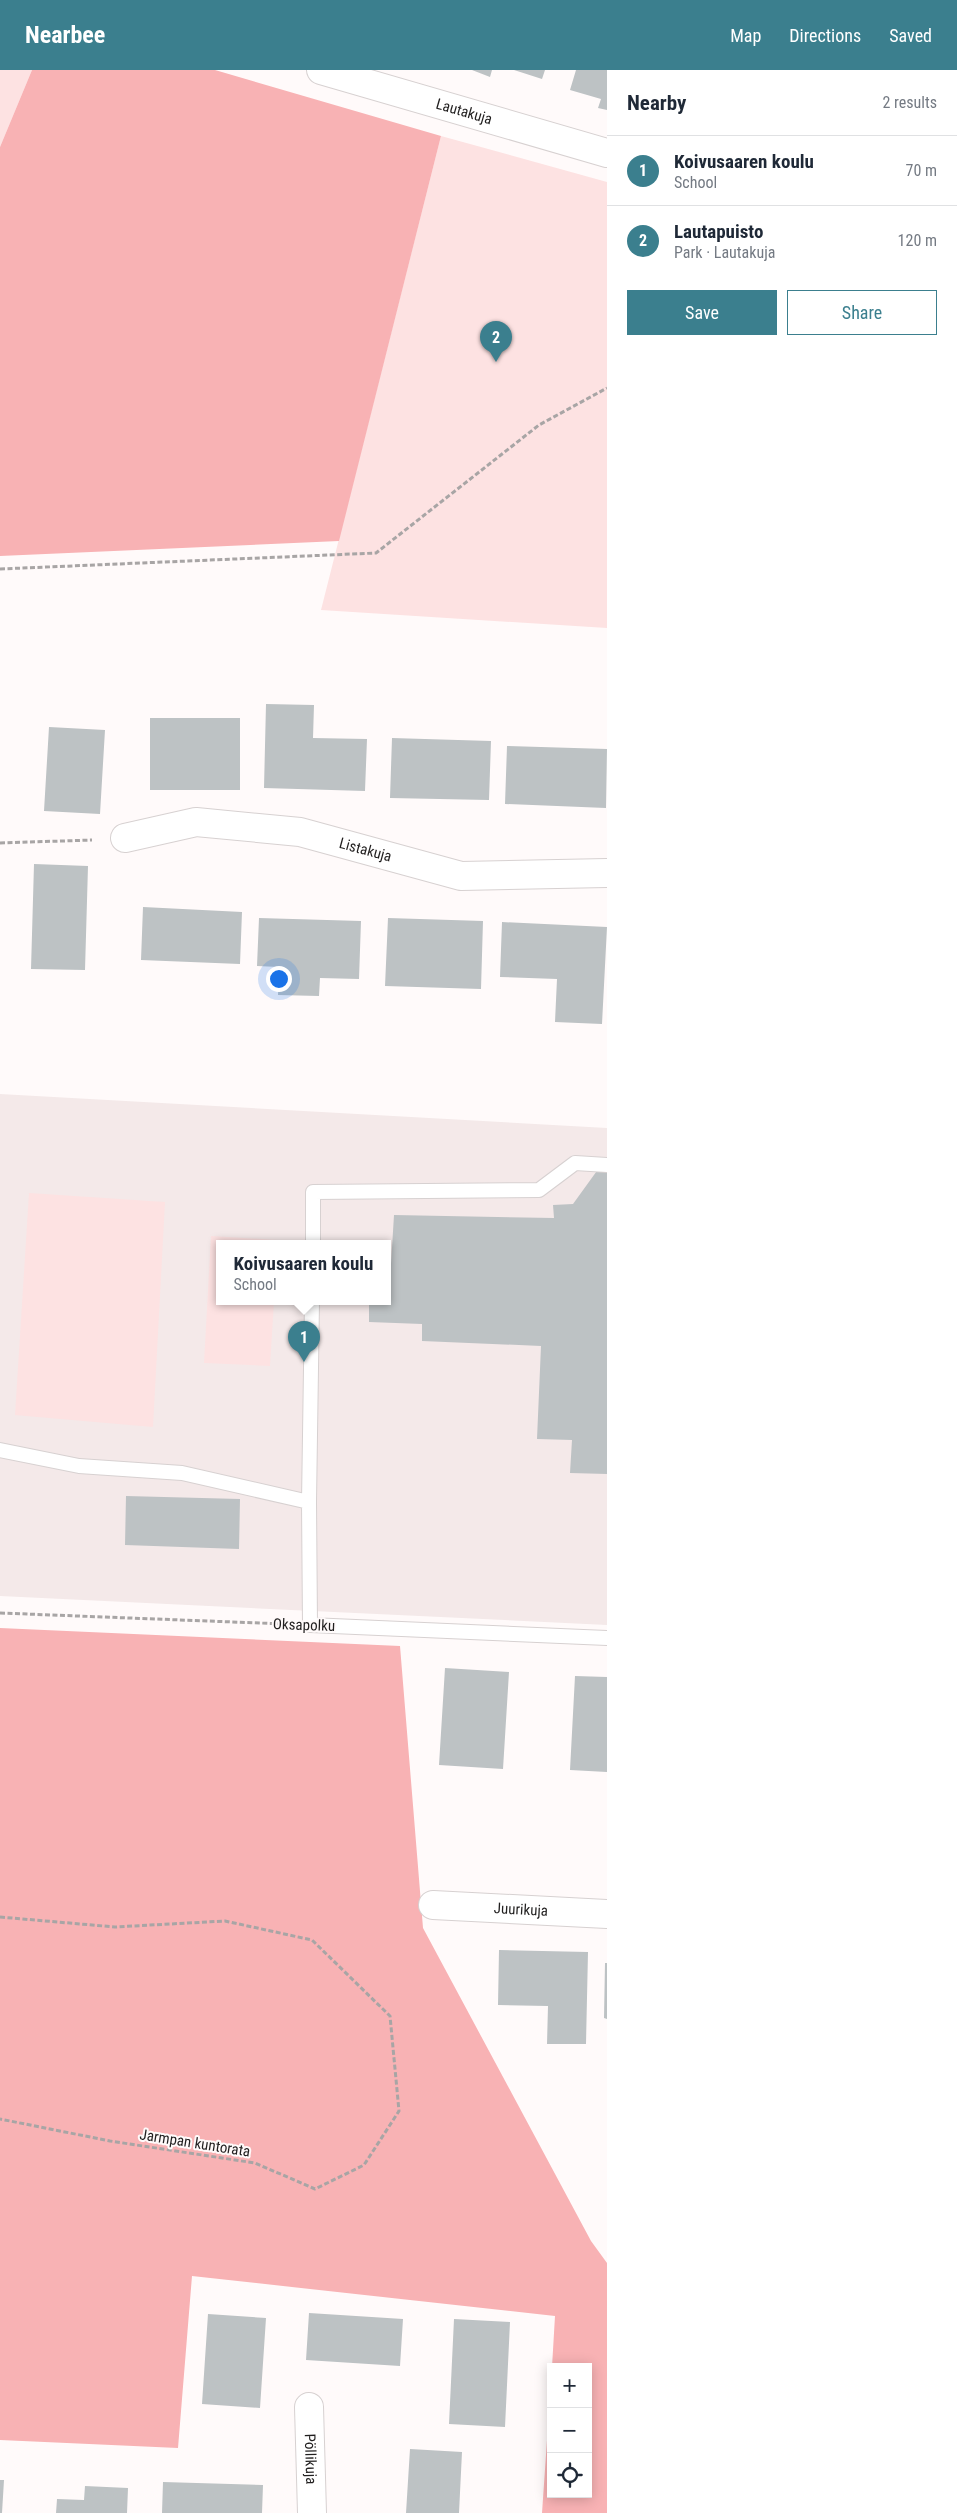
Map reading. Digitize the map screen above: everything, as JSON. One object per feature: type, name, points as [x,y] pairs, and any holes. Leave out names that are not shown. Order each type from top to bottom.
[{"type":"street","name":"Lautakuja","points":[[321,70],[607,153]]},
{"type":"street","name":"Listakuja","points":[[125,838],[196,822],[300,832],[461,876],[607,873]]},
{"type":"street","name":"Juurikuja","points":[[433,1905],[607,1914]]},
{"type":"street","name":"Pöllikuja","points":[[309,2407],[312,2513]]},
{"type":"lane","points":[[312,1240],[313,1192],[539,1190],[575,1163],[607,1165]]},
{"type":"lane","points":[[310,1625],[309,1502],[312,1305]]},
{"type":"lane","points":[[0,1450],[79,1466],[182,1473],[309,1502]]},
{"type":"lane","name":"Oksapolku","points":[[310,1625],[607,1638]]},
{"type":"path","points":[[0,569],[376,552],[539,425],[607,388]]},
{"type":"path","points":[[0,844],[125,838]]},
{"type":"path","name":"Oksapolku","points":[[0,1613],[310,1625]]},
{"type":"path","name":"Jarmpan kuntorata","points":[[0,1917],[115,1927],[225,1921],[312,1940],[390,2016],[400,2111],[364,2166],[314,2190],[254,2164],[110,2141],[0,2119]]},
{"type":"shaded area","points":[[0,70],[32,70],[0,147]]},
{"type":"shaded area","points":[[32,70],[215,70],[441,136],[339,541],[0,556],[0,147]]},
{"type":"shaded area","points":[[441,136],[607,182],[607,628],[321,610]]},
{"type":"shaded area","points":[[0,1094],[607,1128],[607,1625],[0,1596]]},
{"type":"shaded area","points":[[29,1193],[165,1202],[153,1427],[15,1415]]},
{"type":"shaded area","points":[[211,1236],[277,1240],[216,1240],[216,1305],[274,1305],[270,1366],[204,1363]]},
{"type":"shaded area","points":[[0,1628],[400,1646],[423,1928],[591,2241],[607,2263],[607,2513],[542,2513],[547,2440],[547,2498],[592,2498],[592,2363],[552,2363],[555,2316],[192,2276],[178,2448],[0,2440]]},
{"type":"building","points":[[472,70],[492,70],[490,77]]},
{"type":"building","points":[[514,70],[545,70],[542,79]]},
{"type":"building","points":[[576,70],[607,70],[607,110],[598,108],[601,99],[570,90]]},
{"type":"building","points":[[266,704],[314,705],[313,738],[367,739],[365,791],[264,788]]},
{"type":"building","points":[[150,718],[240,718],[240,790],[150,790]]},
{"type":"building","points":[[49,727],[105,730],[100,814],[44,811]]},
{"type":"building","points":[[392,738],[491,741],[489,800],[390,798]]},
{"type":"building","points":[[507,746],[607,749],[606,808],[505,804]]},
{"type":"building","points":[[34,864],[88,866],[85,970],[31,969]]},
{"type":"building","points":[[143,907],[242,912],[240,964],[141,960]]},
{"type":"building","points":[[259,918],[361,921],[359,979],[320,978],[319,996],[278,995],[279,967],[257,966]]},
{"type":"building","points":[[388,918],[483,921],[481,989],[385,986]]},
{"type":"building","points":[[502,922],[607,927],[602,1024],[555,1022],[557,979],[500,977]]},
{"type":"building","points":[[599,1168],[607,1173],[607,1474],[570,1473],[572,1440],[537,1439],[541,1346],[422,1341],[422,1324],[369,1322],[369,1305],[391,1305],[394,1215],[554,1218],[553,1205],[573,1204]]},
{"type":"building","points":[[126,1496],[240,1499],[239,1549],[125,1545]]},
{"type":"building","points":[[445,1668],[509,1672],[503,1769],[439,1765]]},
{"type":"building","points":[[575,1676],[607,1677],[607,1772],[570,1770]]},
{"type":"building","points":[[499,1950],[588,1952],[586,2044],[547,2044],[548,2006],[498,2005]]},
{"type":"building","points":[[605,1963],[607,1963],[607,2019],[604,2018]]},
{"type":"building","points":[[309,2313],[403,2319],[400,2366],[306,2360]]},
{"type":"building","points":[[208,2314],[266,2318],[260,2408],[202,2404]]},
{"type":"building","points":[[454,2319],[510,2322],[505,2427],[449,2424]]},
{"type":"building","points":[[410,2449],[462,2452],[459,2513],[406,2513]]},
{"type":"building","points":[[0,2480],[4,2480],[2,2513],[0,2513]]},
{"type":"building","points":[[163,2482],[263,2485],[262,2513],[162,2513]]},
{"type":"building","points":[[85,2486],[128,2488],[127,2513],[56,2513],[57,2499],[84,2500]]},
{"type":"place","name":"Lautapuisto","points":[[496,362]]},
{"type":"place","name":"Koivusaaren koulu","points":[[304,1362]]}]
